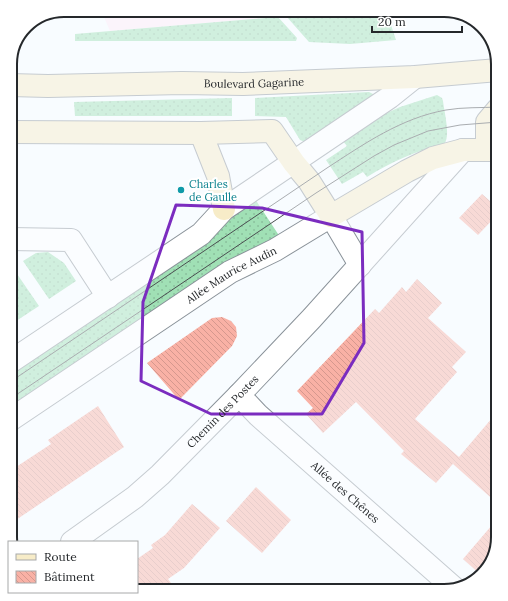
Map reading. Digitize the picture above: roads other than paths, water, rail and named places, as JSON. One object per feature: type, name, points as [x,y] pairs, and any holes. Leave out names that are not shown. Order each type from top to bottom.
[{"type":"main road","name":"Boulevard Gagarine","points":[[17,86],[182,83],[243,84],[415,77],[491,71]]},
{"type":"main road","points":[[491,117],[487,122],[491,141]]},
{"type":"main road","points":[[17,132],[201,133],[272,130],[294,163],[309,181],[331,216]]},
{"type":"main road","points":[[201,133],[218,176],[224,209]]},
{"type":"main road","name":"Allée Maurice Audin","points":[[331,216],[407,171],[433,158],[463,150],[491,150]]},
{"type":"street","points":[[17,357],[201,234],[224,209],[390,97],[415,77]]},
{"type":"street","name":"Chemin des Postes","points":[[73,541],[135,497],[239,396],[312,318],[463,150]]},
{"type":"street","points":[[331,216],[360,265]]},
{"type":"street","name":"Allée Maurice Audin","points":[[17,415],[230,272],[276,250],[331,216]]},
{"type":"street","points":[[17,239],[71,240],[108,297]]},
{"type":"street","name":"Allée des Chênes","points":[[239,396],[264,420],[449,584]]},
{"type":"tram line","points":[[17,377],[327,168],[384,133],[414,119],[429,114],[446,110],[491,107]]},
{"type":"tram line","points":[[17,394],[316,193],[374,156],[394,145],[428,131],[460,125],[491,123]]},
{"type":"place","name":"Charles de Gaulle","points":[[181,190]]}]
